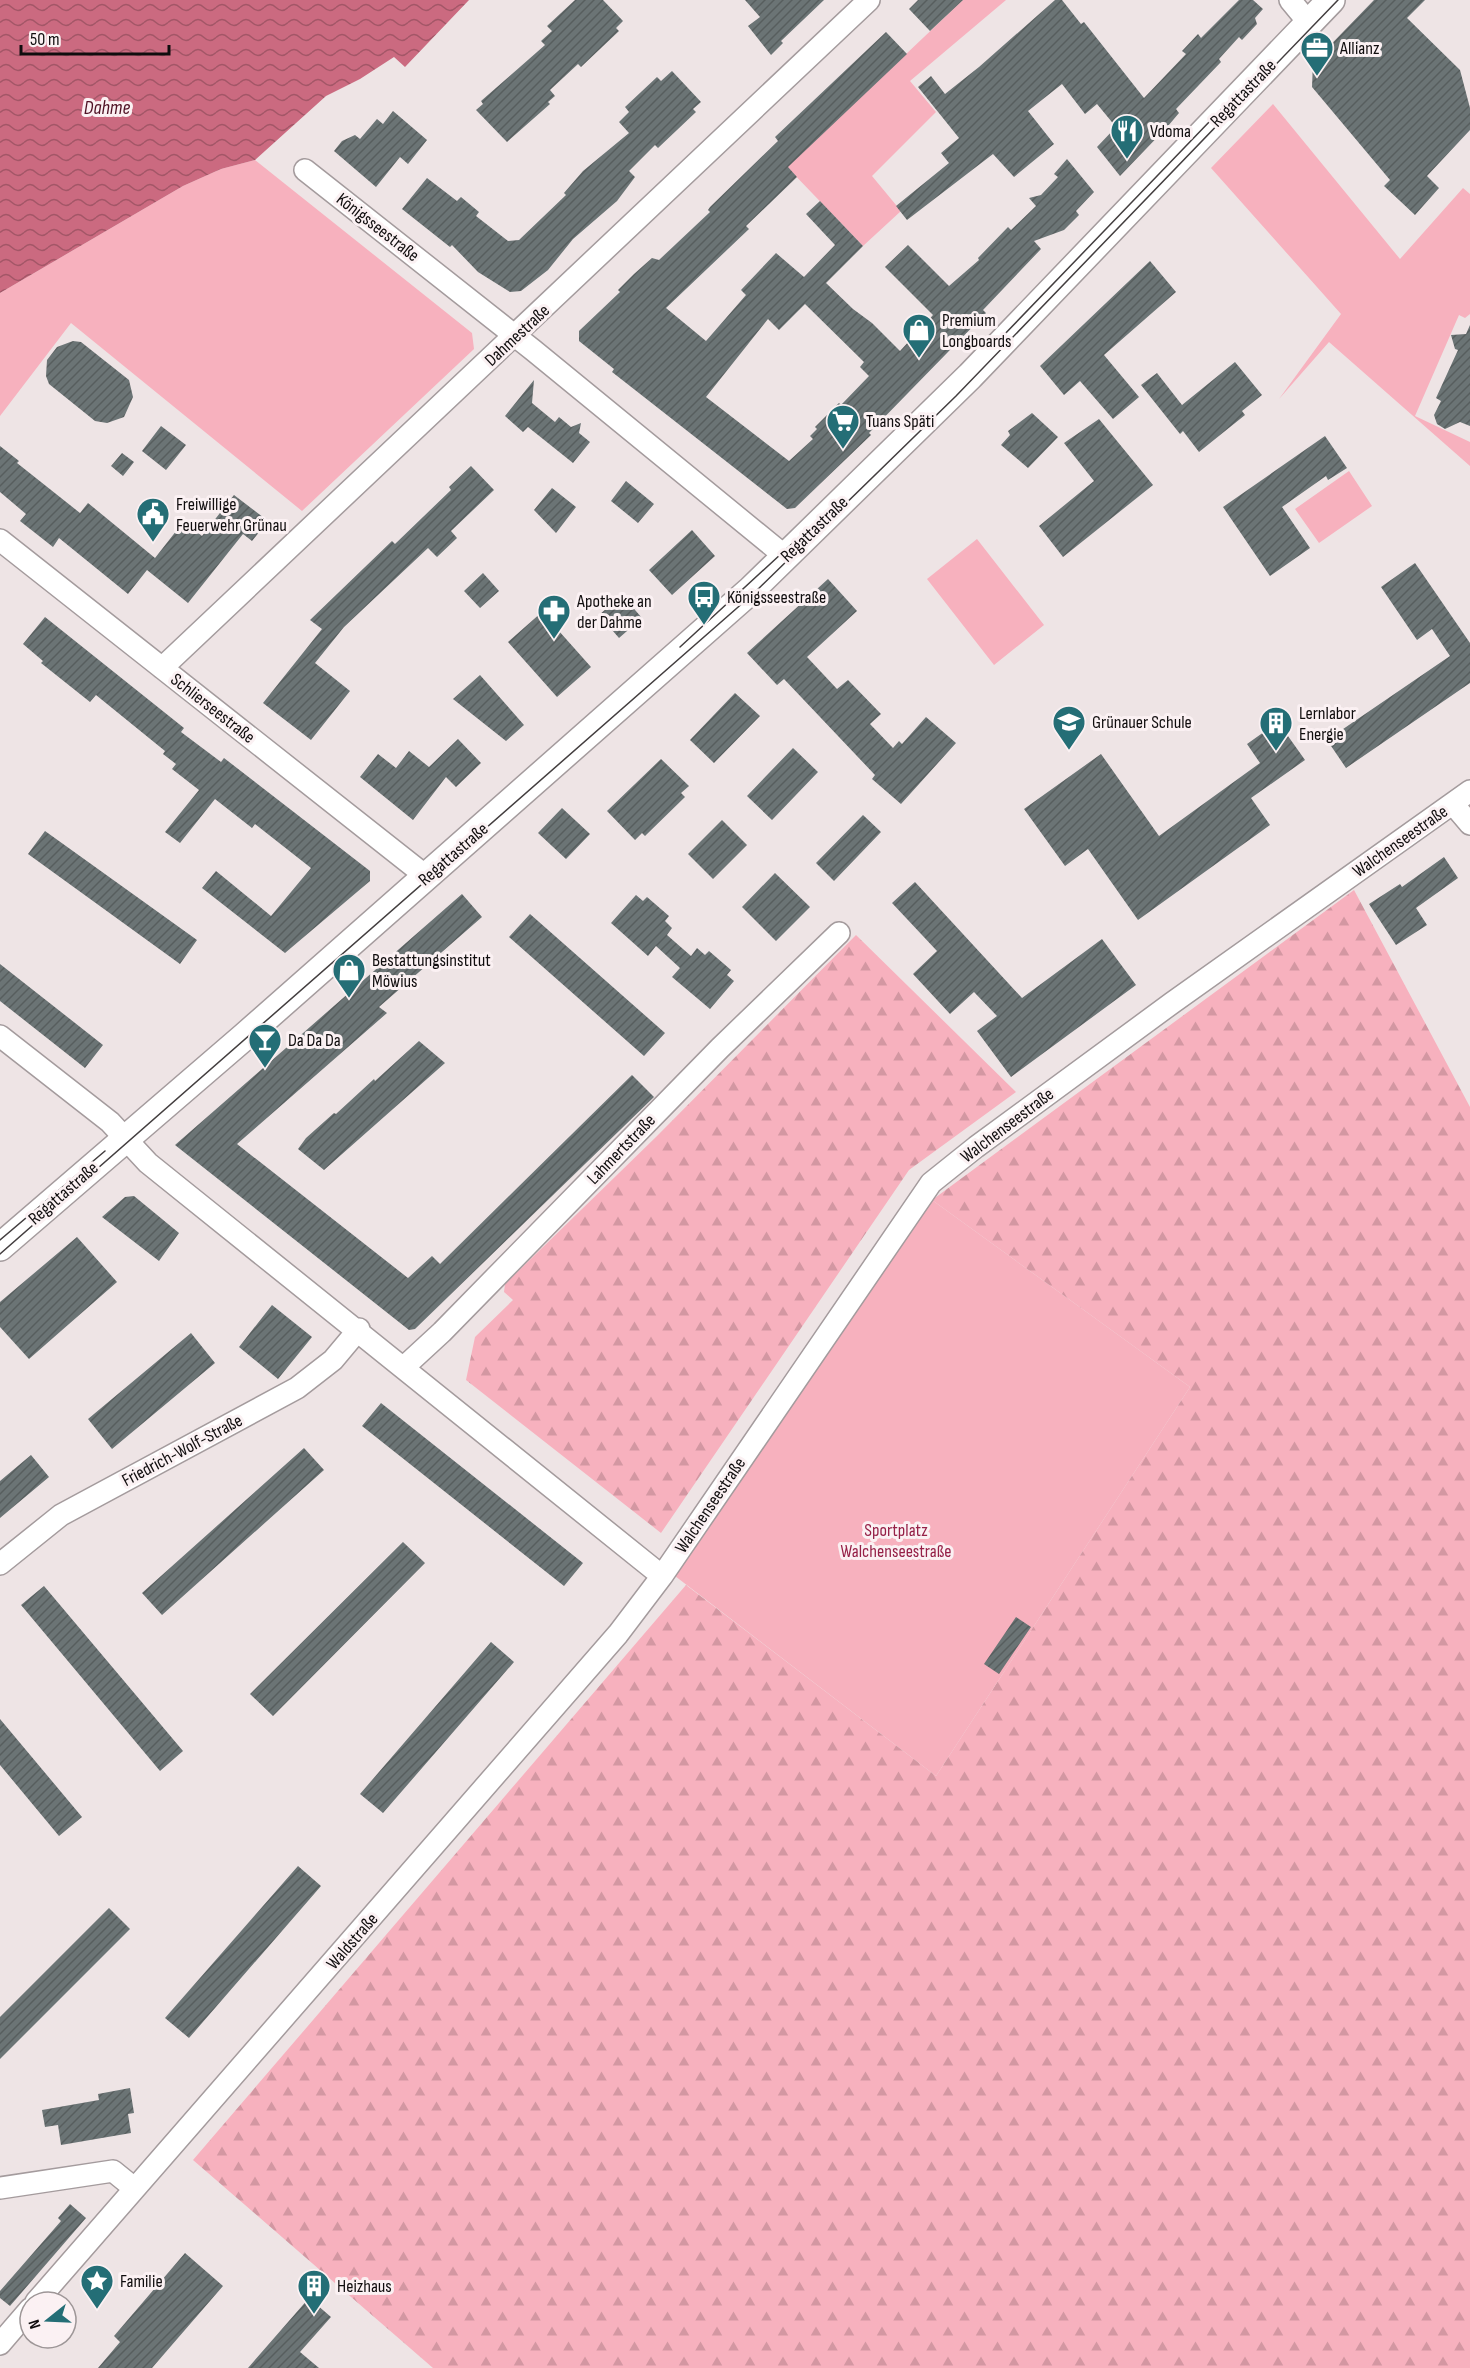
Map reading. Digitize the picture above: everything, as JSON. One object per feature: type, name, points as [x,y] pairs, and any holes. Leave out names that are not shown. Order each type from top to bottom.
[{"type":"main road","name":"Regattastraße","points":[[0,1247],[427,877],[786,557],[970,376],[1331,0]]},
{"type":"street","name":"Dahmestraße","points":[[162,668],[869,0]]},
{"type":"street","points":[[1290,0],[1309,23]]},
{"type":"street","name":"Königsseestraße","points":[[305,170],[516,336],[786,557]]},
{"type":"street","name":"Schlierseestraße","points":[[0,540],[427,877]]},
{"type":"street","points":[[1462,797],[1470,824]]},
{"type":"street","name":"Walchenseestraße","points":[[662,1576],[931,1183],[976,1147],[1163,1010],[1462,797]]},
{"type":"street","name":"Lahmertstraße","points":[[404,1367],[442,1332],[720,1048],[839,933]]},
{"type":"street","points":[[0,1036],[110,1122],[148,1163],[358,1329],[556,1493],[662,1576]]},
{"type":"street","name":"Friedrich-Wolf-Straße","points":[[0,1564],[62,1515],[297,1388],[333,1360],[358,1329]]},
{"type":"street","name":"Waldstraße","points":[[46,2290],[618,1634],[662,1576]]},
{"type":"street","points":[[0,2188],[113,2171],[134,2188]]},
{"type":"street","points":[[0,2344],[18,2323]]},
{"type":"green space","points":[[963,0],[1006,0],[910,81],[936,112],[872,176],[901,211],[863,246],[787,167]]},
{"type":"green space","points":[[1273,104],[1400,259],[1463,188],[1470,194],[1470,314],[1465,318],[1459,315],[1415,416],[1470,442],[1470,466],[1329,342],[1279,399],[1341,314],[1211,168]]},
{"type":"green space","points":[[255,160],[472,333],[474,349],[302,511],[71,323],[0,416],[0,293],[183,186],[221,169]]},
{"type":"green space","points":[[1349,471],[1372,506],[1319,543],[1295,509]]},
{"type":"green space","points":[[977,539],[1044,625],[994,665],[927,579]]},
{"type":"green space","points":[[1354,890],[1470,1107],[1470,2368],[433,2368],[193,2160],[686,1585],[936,1776],[1190,1387],[932,1200]]},
{"type":"green space","points":[[856,935],[1016,1092],[909,1170],[661,1533],[466,1380],[475,1337],[513,1300],[504,1292],[505,1284],[657,1136]]},
{"type":"green space","name":"Sportplatz Walchenseestraße","points":[[932,1200],[1190,1387],[936,1776],[675,1576]]},
{"type":"water","name":"Dahme","points":[[0,0],[469,0],[405,67],[394,57],[360,79],[326,96],[255,160],[221,169],[183,186],[0,293]]},
{"type":"building","points":[[575,0],[603,0],[623,21],[616,28],[619,31],[581,67],[578,64],[550,90],[555,96],[548,102],[550,104],[507,142],[476,110],[483,104],[481,101],[545,45],[541,41],[552,31],[547,26]]},
{"type":"building","points":[[745,0],[824,0],[781,41],[783,43],[771,55],[748,26],[760,17]]},
{"type":"building","points":[[918,0],[963,0],[930,31],[909,9]]},
{"type":"building","points":[[1055,0],[1062,0],[1081,24],[1084,22],[1144,98],[1186,54],[1182,51],[1198,34],[1201,38],[1239,0],[1253,0],[1263,9],[1255,18],[1257,24],[1242,40],[1239,37],[1219,59],[1221,62],[1176,109],[1179,113],[1168,126],[1120,176],[1097,147],[1116,127],[1097,104],[1085,114],[1062,84],[1028,111],[1054,144],[1014,177],[993,154],[907,220],[896,206],[949,163],[941,153],[959,138],[918,87],[931,76],[945,94]]},
{"type":"building","points":[[1374,0],[1425,0],[1407,18],[1460,70],[1470,108],[1470,130],[1427,176],[1439,188],[1415,215],[1384,186],[1390,180],[1312,87],[1313,63]]},
{"type":"building","points":[[886,32],[907,54],[788,167],[797,177],[746,226],[749,229],[666,308],[706,341],[746,295],[741,290],[776,253],[804,277],[835,245],[806,214],[820,201],[863,246],[826,283],[900,351],[933,315],[885,267],[908,245],[949,286],[979,260],[978,258],[1008,227],[1011,230],[1036,206],[1029,198],[1041,195],[1058,177],[1054,174],[1067,159],[1094,192],[1076,211],[1079,215],[1064,230],[1034,241],[1041,249],[983,310],[986,313],[869,433],[871,435],[795,508],[787,509],[612,372],[614,369],[579,341],[579,331],[620,292],[618,290],[652,258],[659,260],[710,212],[708,210],[710,207],[778,141],[775,137]],"holes":[[[805,304],[864,362],[860,367],[869,376],[841,405],[839,403],[815,427],[817,429],[810,436],[813,439],[789,461],[706,397],[768,319],[779,330]]]},
{"type":"building","points":[[672,71],[701,102],[693,109],[696,112],[658,148],[655,145],[629,171],[635,177],[617,201],[573,239],[548,270],[521,291],[510,292],[478,272],[452,245],[450,247],[402,209],[427,178],[457,201],[461,197],[479,212],[476,216],[508,241],[519,240],[566,195],[564,193],[583,171],[629,133],[619,122],[629,112],[625,107],[657,77],[661,81]]},
{"type":"building","points":[[393,111],[427,140],[408,164],[400,157],[376,187],[334,151],[342,141],[355,135],[360,139],[377,119],[383,124]]},
{"type":"building","points":[[1150,261],[1176,292],[1104,355],[1139,397],[1113,419],[1080,381],[1064,395],[1040,366]]},
{"type":"building","points":[[1470,325],[1470,426],[1460,422],[1445,429],[1437,424],[1434,415],[1441,401],[1436,398],[1458,350],[1455,349],[1451,335],[1466,334]]},
{"type":"building","points":[[73,341],[81,342],[129,380],[133,397],[124,417],[107,423],[95,421],[49,384],[46,376],[47,360],[57,347]]},
{"type":"building","points":[[1235,362],[1262,395],[1242,411],[1245,415],[1199,452],[1183,431],[1180,434],[1141,385],[1157,373],[1182,405]]},
{"type":"building","points":[[534,380],[532,403],[555,422],[559,417],[571,427],[581,423],[579,433],[590,442],[573,463],[528,427],[523,432],[505,416]]},
{"type":"building","points":[[1032,413],[1058,437],[1028,468],[1001,445],[1010,435],[1008,431]]},
{"type":"building","points":[[1099,419],[1153,485],[1063,557],[1039,526],[1094,481],[1064,443]]},
{"type":"building","points":[[161,426],[186,445],[166,470],[142,451]]},
{"type":"building","points":[[1325,436],[1347,468],[1328,480],[1326,476],[1282,507],[1310,548],[1270,576],[1223,507]]},
{"type":"building","points":[[0,446],[19,461],[17,463],[80,513],[88,503],[155,558],[184,521],[202,536],[234,495],[268,521],[252,541],[243,534],[188,603],[147,570],[128,594],[59,538],[53,547],[20,521],[26,514],[0,492]]},
{"type":"building","points":[[122,453],[134,462],[123,476],[111,466]]},
{"type":"building","points":[[471,466],[494,490],[451,531],[457,538],[437,557],[428,548],[344,627],[315,663],[350,691],[311,740],[263,703],[322,629],[310,620],[392,541],[395,544],[451,490],[449,487]]},
{"type":"building","points":[[626,481],[654,504],[638,523],[611,501]]},
{"type":"building","points":[[552,488],[576,507],[556,533],[534,510]]},
{"type":"building","points":[[692,530],[715,556],[672,595],[649,570]]},
{"type":"building","points":[[1415,563],[1470,643],[1470,683],[1346,768],[1327,740],[1450,656],[1432,629],[1417,640],[1381,587]]},
{"type":"building","points":[[483,573],[499,591],[480,608],[464,591]]},
{"type":"building","points":[[828,579],[857,611],[807,657],[837,689],[848,680],[881,714],[870,724],[893,748],[899,741],[902,744],[926,717],[956,743],[901,804],[872,779],[875,775],[784,679],[777,685],[747,653]]},
{"type":"building","points":[[622,595],[642,618],[619,638],[599,615]]},
{"type":"building","points":[[542,612],[591,667],[557,697],[508,642]]},
{"type":"building","points":[[45,617],[184,728],[181,732],[221,762],[224,758],[370,871],[370,881],[285,953],[202,888],[216,871],[271,916],[311,868],[255,824],[252,828],[215,799],[180,843],[165,832],[199,790],[172,769],[176,764],[163,754],[165,751],[96,695],[90,702],[41,663],[43,661],[23,644]]},
{"type":"building","points":[[480,675],[524,725],[506,741],[453,699]]},
{"type":"building","points":[[735,693],[760,716],[714,763],[690,740]]},
{"type":"building","points":[[1278,722],[1305,760],[1251,798],[1270,825],[1138,920],[1088,849],[1065,866],[1024,809],[1101,754],[1159,836],[1260,763],[1247,744]]},
{"type":"building","points":[[458,739],[481,763],[456,787],[446,777],[413,820],[360,777],[378,754],[396,768],[409,751],[429,767]]},
{"type":"building","points":[[793,748],[818,772],[772,820],[747,796]]},
{"type":"building","points":[[661,759],[689,786],[681,793],[685,797],[645,836],[642,833],[635,840],[607,811]]},
{"type":"building","points":[[562,808],[590,834],[566,859],[538,833]]},
{"type":"building","points":[[863,815],[881,832],[834,881],[816,863]]},
{"type":"building","points":[[722,820],[747,845],[713,879],[688,854]]},
{"type":"building","points":[[45,831],[197,940],[180,964],[28,854]]},
{"type":"building","points":[[1444,857],[1458,878],[1416,908],[1427,925],[1396,945],[1369,904],[1400,884],[1402,887]]},
{"type":"building","points":[[775,873],[810,907],[776,941],[742,907]]},
{"type":"building","points":[[915,882],[1022,998],[1102,939],[1136,985],[1011,1077],[977,1031],[997,1016],[974,992],[950,1014],[913,974],[937,951],[892,903]]},
{"type":"building","points":[[462,894],[482,917],[379,1007],[387,1013],[237,1144],[408,1278],[432,1256],[440,1264],[632,1075],[654,1097],[415,1329],[409,1330],[175,1145]]},
{"type":"building","points":[[636,895],[643,901],[647,897],[669,916],[665,921],[672,928],[667,935],[691,956],[697,948],[705,955],[709,951],[731,970],[727,975],[734,981],[710,1009],[672,977],[680,968],[656,946],[648,956],[611,923]]},
{"type":"building","points":[[530,914],[665,1033],[644,1056],[509,937]]},
{"type":"building","points":[[0,964],[103,1045],[85,1068],[0,1001]]},
{"type":"building","points":[[419,1041],[445,1063],[324,1170],[298,1149],[306,1138],[334,1113],[336,1114],[374,1079],[375,1081]]},
{"type":"building","points":[[134,1196],[179,1233],[159,1261],[102,1217],[125,1197]]},
{"type":"building","points":[[77,1237],[117,1282],[29,1359],[0,1327],[0,1302]]},
{"type":"building","points":[[272,1305],[312,1337],[278,1379],[239,1347]]},
{"type":"building","points":[[191,1333],[215,1363],[112,1449],[88,1419]]},
{"type":"building","points":[[381,1403],[583,1563],[564,1586],[362,1426]]},
{"type":"building","points":[[304,1448],[324,1470],[162,1615],[142,1593]]},
{"type":"building","points":[[31,1455],[49,1477],[0,1518],[0,1481]]},
{"type":"building","points":[[403,1542],[425,1563],[273,1716],[250,1694]]},
{"type":"building","points":[[44,1586],[183,1751],[160,1771],[21,1605]]},
{"type":"building","points":[[1016,1617],[1031,1627],[999,1674],[984,1664]]},
{"type":"building","points":[[491,1642],[514,1662],[383,1813],[360,1794]]},
{"type":"building","points":[[0,1719],[82,1817],[59,1836],[0,1765]]},
{"type":"building","points":[[298,1866],[321,1886],[189,2038],[165,2018]]},
{"type":"building","points":[[109,1908],[130,1929],[0,2059],[0,2017]]},
{"type":"building","points":[[130,2088],[134,2113],[128,2114],[131,2133],[61,2145],[58,2125],[45,2127],[42,2110],[99,2100],[98,2094]]},
{"type":"building","points":[[70,2204],[86,2218],[24,2290],[18,2290],[18,2297],[10,2306],[0,2298],[0,2291],[61,2221],[58,2218]]},
{"type":"building","points":[[185,2253],[223,2286],[152,2368],[98,2368],[120,2342],[114,2336]]},
{"type":"building","points":[[309,2298],[331,2317],[300,2352],[319,2368],[248,2368]]},
{"type":"tram line","points":[[0,1254],[753,594],[956,396],[1338,0]]},
{"type":"tram line","points":[[1000,339],[1237,93]]},
{"type":"tram line","points":[[680,647],[808,529]]},
{"type":"tram line","points":[[0,1240],[105,1151]]},
{"type":"place","name":"Allianz","points":[[1317,77]]},
{"type":"place","name":"Vdoma","points":[[1127,160]]},
{"type":"place","name":"Premium Longboards","points":[[919,359]]},
{"type":"place","name":"Tuans Späti","points":[[843,450]]},
{"type":"place","name":"Freiwillige Feuerwehr Grünau","points":[[153,543]]},
{"type":"place","name":"Königsseestraße","points":[[704,626]]},
{"type":"place","name":"Apotheke an der Dahme","points":[[554,640]]},
{"type":"place","name":"Grünauer Schule","points":[[1069,751]]},
{"type":"place","name":"Lernlabor Energie","points":[[1276,752]]},
{"type":"place","name":"Bestattungsinstitut Möwius","points":[[349,999]]},
{"type":"place","name":"Da Da Da","points":[[265,1069]]},
{"type":"place","name":"Familie","points":[[97,2310]]},
{"type":"place","name":"Heizhaus","points":[[314,2315]]}]
